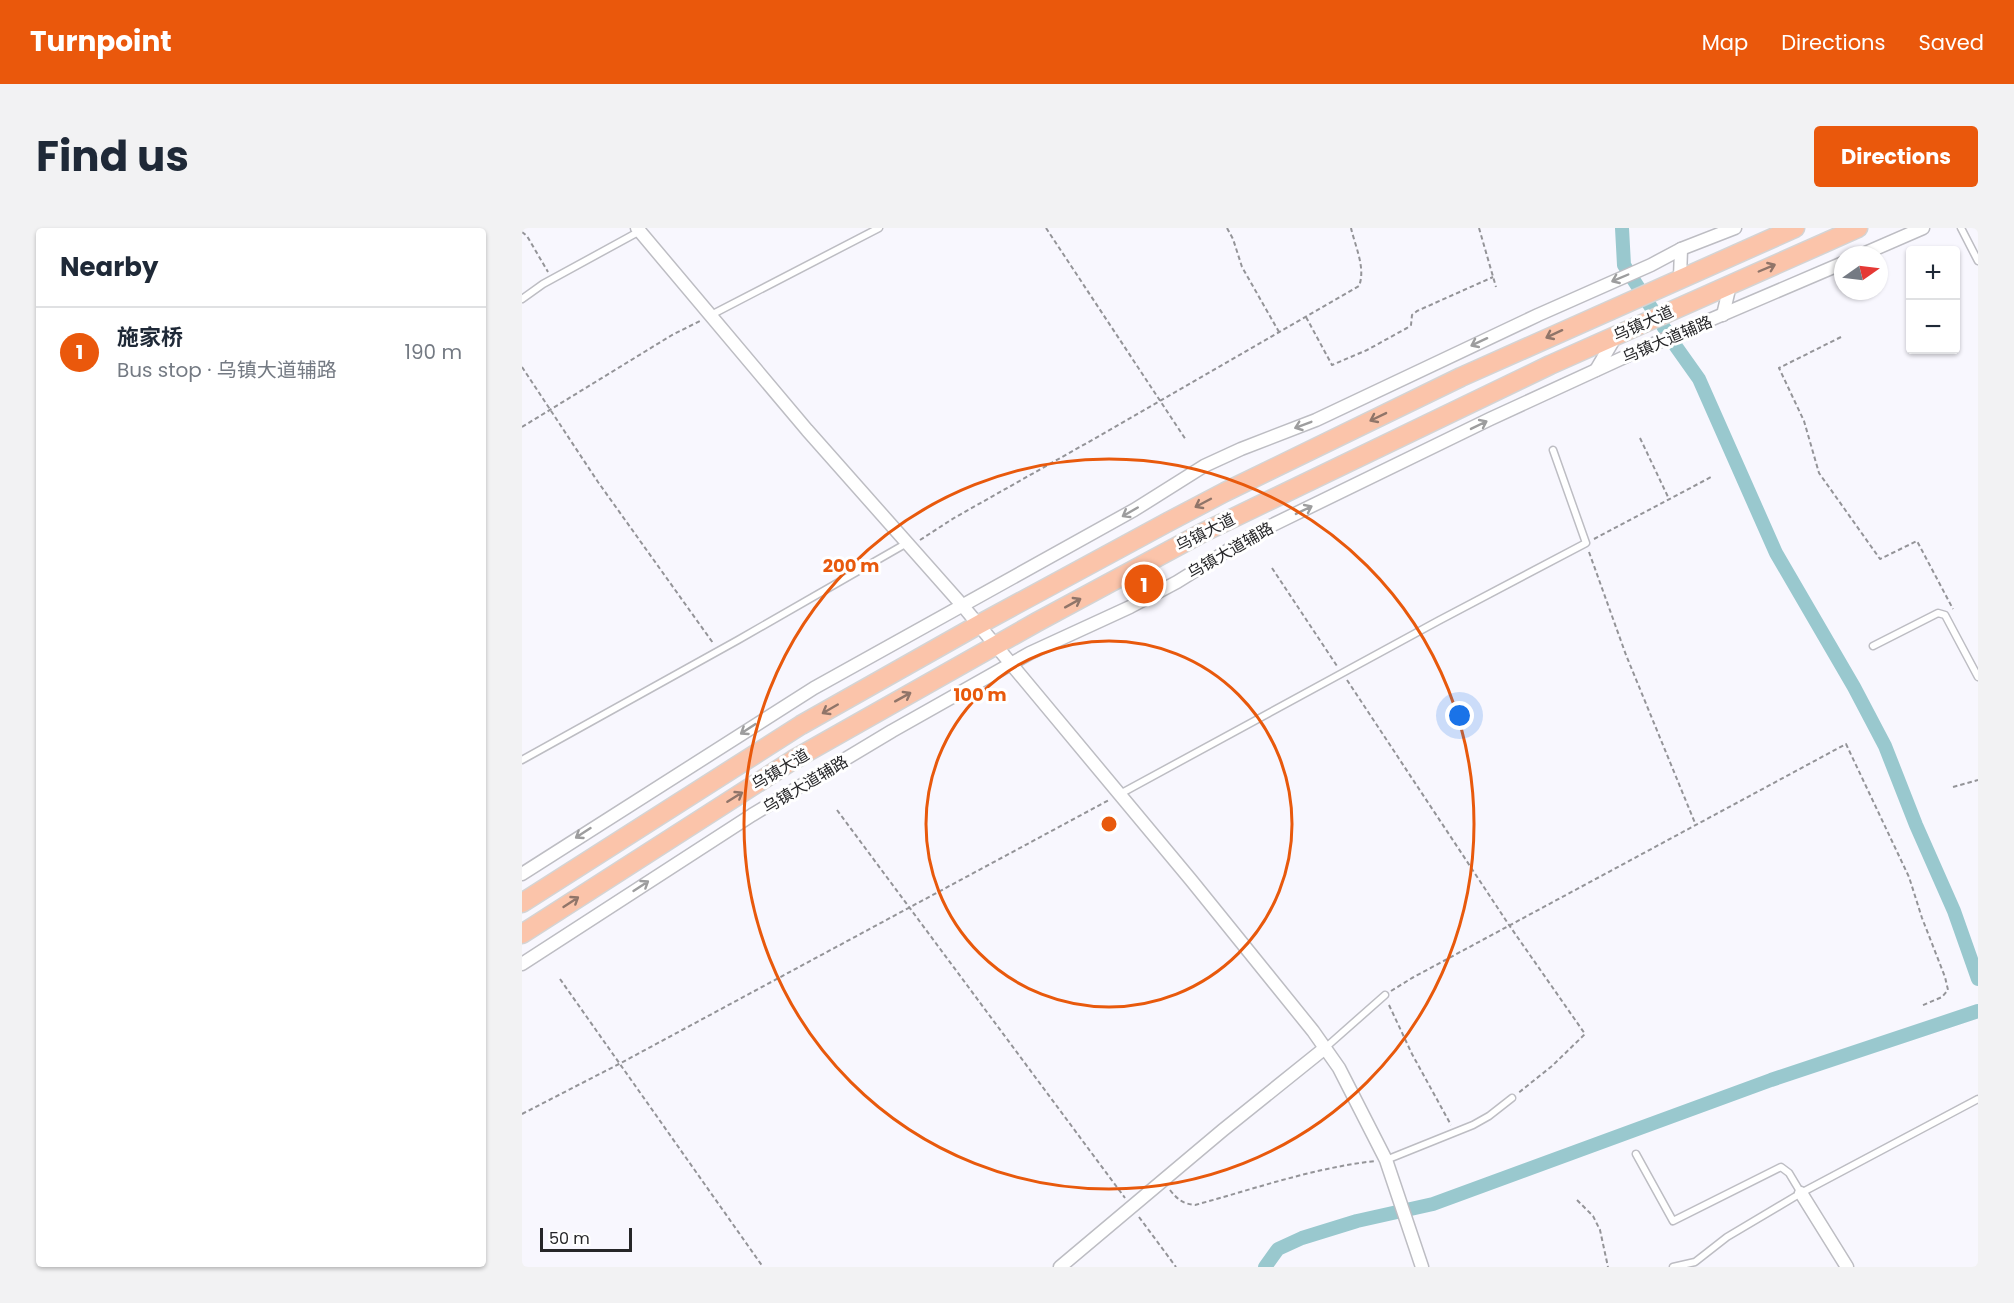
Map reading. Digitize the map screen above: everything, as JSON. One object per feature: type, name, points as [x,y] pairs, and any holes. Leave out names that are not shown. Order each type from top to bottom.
[{"type":"main road","name":"乌镇大道","points":[[522,903],[801,725],[978,625],[1225,492],[1461,376],[1794,228]]},
{"type":"main road","name":"乌镇大道","points":[[522,934],[793,760],[996,645],[1232,518],[1621,332],[1858,228]]},
{"type":"street","points":[[522,874],[814,688],[1134,510],[1181,479],[1222,457],[1316,420],[1418,370],[1651,265],[1681,249],[1735,228]]},
{"type":"street","points":[[1882,246],[1923,228]]},
{"type":"street","points":[[638,229],[996,645],[1313,1030],[1339,1068],[1386,1160],[1422,1267]]},
{"type":"street","points":[[1680,278],[1681,249]]},
{"type":"street","name":"乌镇大道辅路","points":[[522,964],[752,815],[1011,663],[1062,637],[1130,607],[1177,582],[1254,534],[1490,419],[1642,349],[1834,267]]},
{"type":"street","points":[[1723,315],[1730,285]]},
{"type":"street","points":[[1595,371],[1621,332]]},
{"type":"street","points":[[1060,1267],[1325,1048]]},
{"type":"street","points":[[1801,1193],[1847,1267]]},
{"type":"lane","points":[[710,315],[879,228]]},
{"type":"lane","points":[[1961,228],[1978,261]]},
{"type":"lane","points":[[522,299],[638,229]]},
{"type":"lane","points":[[1119,794],[1586,543],[1553,450]]},
{"type":"lane","points":[[522,760],[909,545]]},
{"type":"lane","points":[[1873,646],[1938,613],[1945,615],[1978,677]]},
{"type":"lane","points":[[1325,1048],[1385,995]]},
{"type":"lane","points":[[1386,1160],[1489,1116],[1512,1098]]},
{"type":"lane","points":[[1673,1267],[1695,1262],[1727,1238],[1801,1193],[1978,1099]]},
{"type":"lane","points":[[1636,1154],[1673,1221],[1781,1167],[1790,1173],[1801,1193]]},
{"type":"path","points":[[1046,228],[1186,440]]},
{"type":"path","points":[[1227,228],[1242,267],[1280,332]]},
{"type":"path","points":[[909,545],[1359,286],[1362,278],[1361,266],[1351,228]]},
{"type":"path","points":[[1479,228],[1496,287]]},
{"type":"path","points":[[522,232],[527,236],[552,280]]},
{"type":"path","points":[[1306,317],[1332,365],[1367,350],[1407,328],[1411,325],[1412,315],[1417,311],[1494,277]]},
{"type":"path","points":[[522,427],[672,335],[710,315]]},
{"type":"path","points":[[1841,337],[1779,368],[1804,421],[1816,465],[1841,506],[1880,559],[1917,541],[1956,614]]},
{"type":"path","points":[[522,367],[598,482],[718,651]]},
{"type":"path","points":[[1640,438],[1669,500]]},
{"type":"path","points":[[1696,823],[1626,655],[1586,543],[1713,476]]},
{"type":"path","points":[[1272,568],[1509,925],[1585,1034],[1552,1066],[1512,1098]]},
{"type":"path","points":[[1455,1132],[1412,1054],[1385,995],[1412,978],[1696,823],[1846,744],[1909,877],[1945,977],[1948,990],[1942,997],[1921,1006]]},
{"type":"path","points":[[1953,787],[1978,780]]},
{"type":"path","points":[[522,1114],[1119,794]]},
{"type":"path","points":[[837,810],[1176,1267]]},
{"type":"path","points":[[560,979],[763,1267]]},
{"type":"path","points":[[1162,1181],[1177,1199],[1195,1206],[1298,1176],[1348,1165],[1386,1160]]},
{"type":"path","points":[[1577,1200],[1593,1216],[1600,1230],[1608,1267]]},
{"type":"waterway","points":[[1622,228],[1624,265],[1699,379],[1776,553],[1854,687],[1885,746],[1916,825],[1954,911],[1978,979]]},
{"type":"waterway","points":[[1265,1267],[1278,1249],[1302,1238],[1357,1221],[1433,1204],[1771,1080],[1978,1011]]},
{"type":"place","name":"施家桥","points":[[1144,584]]}]
